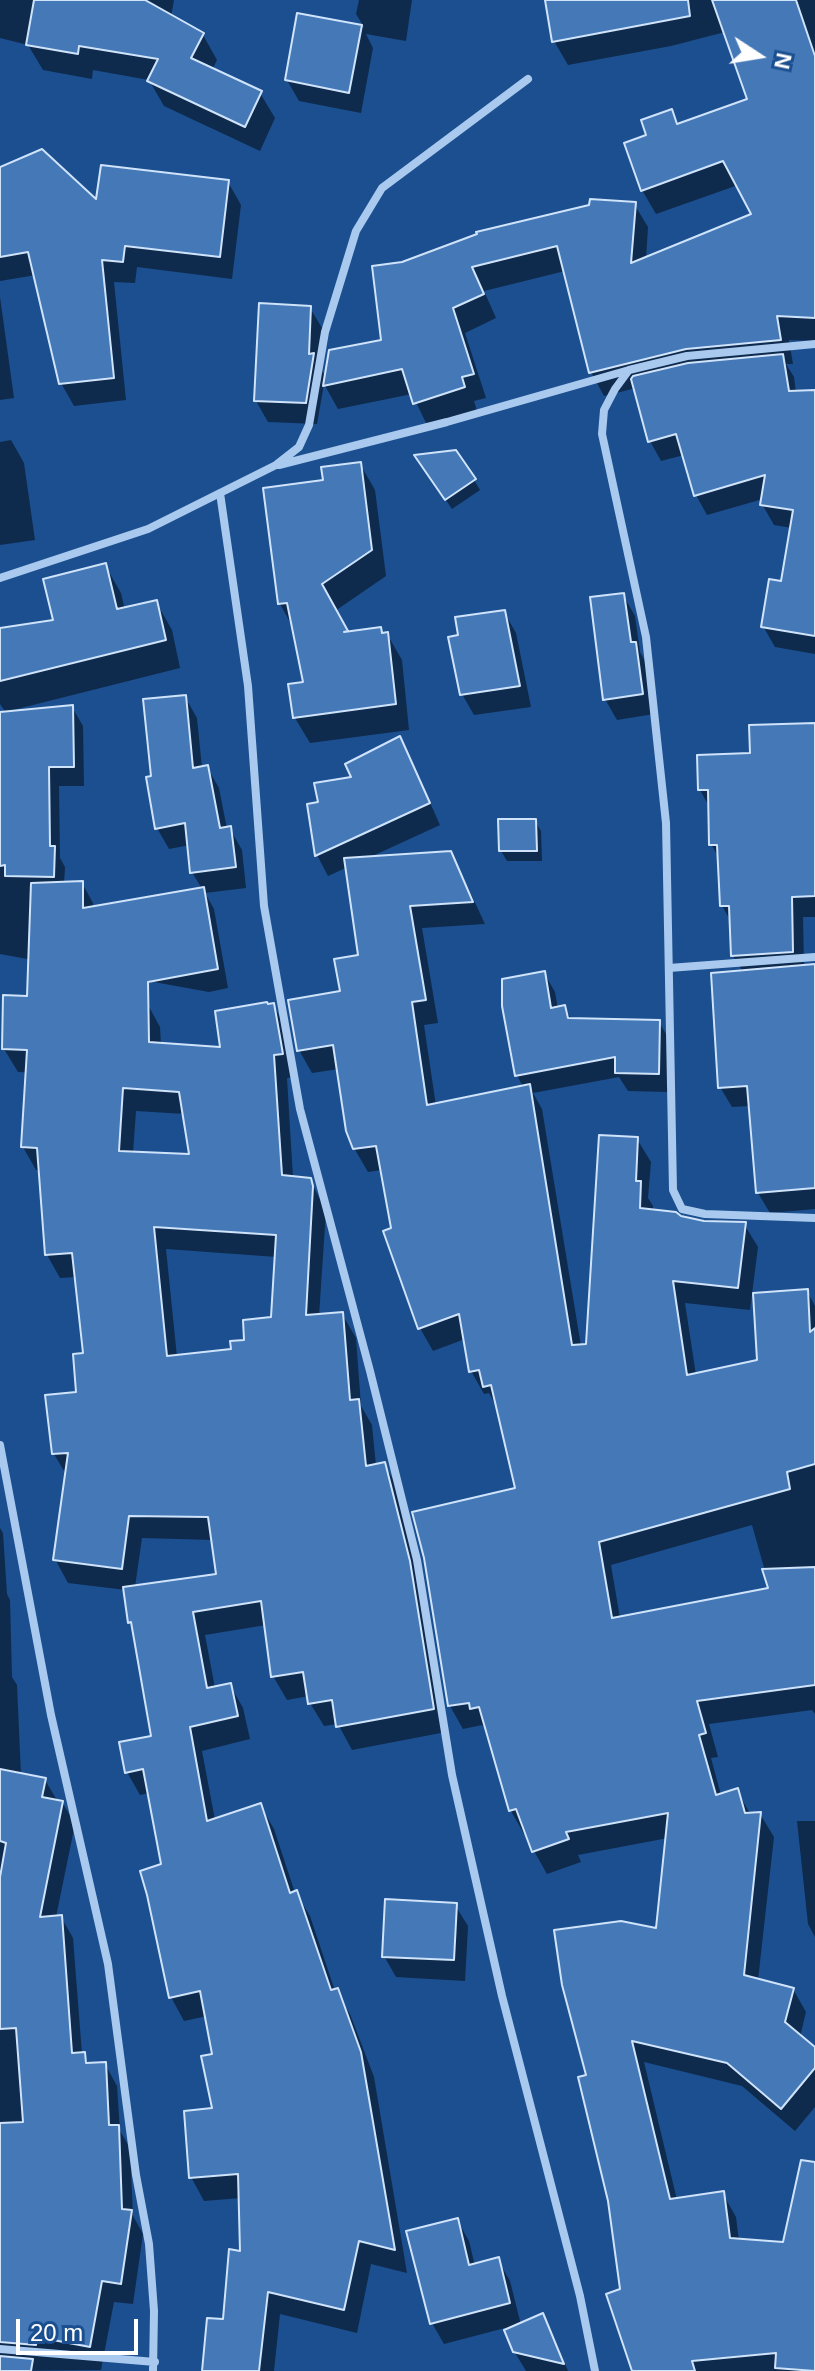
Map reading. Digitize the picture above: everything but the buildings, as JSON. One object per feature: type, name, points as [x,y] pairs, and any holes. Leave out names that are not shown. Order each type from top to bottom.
[{"type":"street","points":[[0,578],[148,529],[276,465],[299,447],[309,425],[325,332],[356,231],[382,188],[528,79]]},
{"type":"street","points":[[276,465],[687,356],[815,344]]},
{"type":"street","points":[[629,370],[604,410],[602,434],[646,637],[666,823],[673,1190],[682,1209],[730,1217],[815,1218]]},
{"type":"street","points":[[220,493],[248,686],[264,906],[300,1109],[417,1560],[452,1775],[502,1996],[580,2296],[595,2371]]},
{"type":"street","points":[[669,968],[815,957]]},
{"type":"street","points":[[0,1445],[51,1715],[108,1964],[136,2175],[149,2244],[154,2366],[0,2349]]}]
